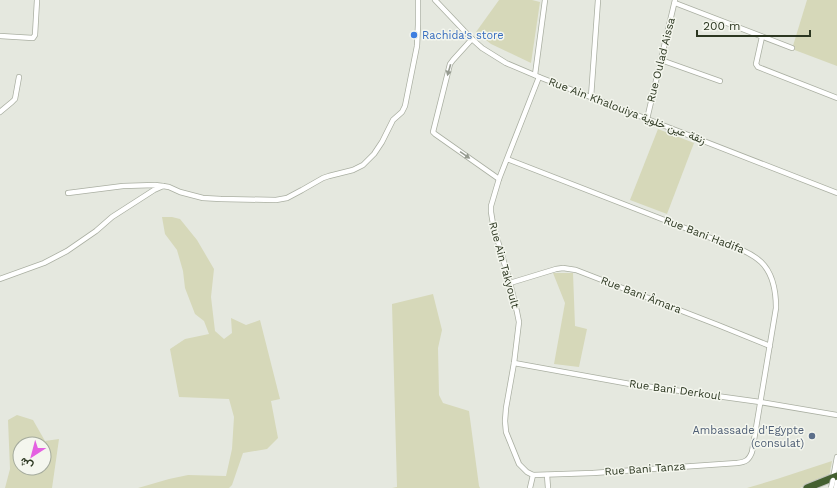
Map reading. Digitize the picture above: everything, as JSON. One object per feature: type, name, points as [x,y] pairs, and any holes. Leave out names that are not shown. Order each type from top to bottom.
[{"type":"highway","points":[[807,488],[836,481]]},
{"type":"highway","points":[[831,488],[836,481]]},
{"type":"street","points":[[0,36],[33,38],[35,36],[37,0]]},
{"type":"street","points":[[68,193],[123,186],[155,185],[169,187],[180,192],[203,198],[276,200],[287,198],[323,178],[353,170],[363,165],[377,151],[393,120],[402,112],[405,106],[417,46],[418,0]]},
{"type":"street","name":"Rue Ain Khalouiya زنقة عين خلوية","points":[[435,0],[482,48],[506,63],[646,119],[837,192]]},
{"type":"street","name":"Rue Ain Takyoult","points":[[533,475],[526,472],[519,464],[506,432],[506,408],[519,322],[510,283],[492,224],[491,206],[499,179],[508,159],[537,76],[545,0]]},
{"type":"street","points":[[591,97],[598,0]]},
{"type":"street","points":[[675,2],[792,48]]},
{"type":"street","name":"Rue Oulad Aissa","points":[[646,119],[675,2]]},
{"type":"street","points":[[762,37],[756,66],[837,98]]},
{"type":"street","points":[[472,39],[450,64],[433,131],[435,134],[499,179]]},
{"type":"street","points":[[661,60],[720,81]]},
{"type":"street","points":[[0,112],[15,99],[20,77]]},
{"type":"street","name":"Rue Bani Hadifa","points":[[508,159],[742,249],[760,261],[772,278],[775,287],[776,308],[752,452]]},
{"type":"street","points":[[0,279],[44,263],[67,251],[96,231],[112,217],[154,190],[163,186]]},
{"type":"street","name":"Rue Bani Âmara","points":[[510,283],[556,269],[576,270],[770,346]]},
{"type":"street","name":"Rue Bani Derkoul","points":[[514,363],[630,384],[760,402],[837,416]]},
{"type":"street","name":"Rue Bani Tanza","points":[[533,475],[593,473],[743,463],[750,457],[752,452]]},
{"type":"street","points":[[836,481],[837,457]]},
{"type":"street","points":[[530,488],[533,475]]},
{"type":"street","points":[[548,475],[548,488]]},
{"type":"green space","points":[[499,0],[532,0],[540,2],[531,63],[491,44],[476,32]]},
{"type":"green space","points":[[807,0],[837,0],[837,66],[792,49]]},
{"type":"green space","points":[[658,129],[694,143],[667,214],[630,200]]},
{"type":"green space","points":[[162,217],[180,219],[197,240],[214,269],[211,297],[215,331],[224,339],[232,333],[231,318],[246,325],[260,320],[280,399],[271,401],[278,438],[267,449],[243,453],[232,485],[229,488],[138,488],[188,475],[226,476],[232,449],[234,417],[229,399],[179,397],[170,349],[185,339],[209,334],[204,321],[195,314],[185,288],[183,271],[177,250],[165,234]]},
{"type":"green space","points":[[553,273],[573,273],[575,326],[587,329],[579,367],[554,364],[565,303]]},
{"type":"green space","points":[[433,294],[442,330],[438,348],[439,395],[443,403],[469,411],[480,488],[392,488],[397,487],[392,304]]},
{"type":"green space","points":[[17,415],[33,420],[42,436],[12,436],[12,476],[52,476],[52,440],[59,439],[52,488],[5,488],[10,469],[8,420]]},
{"type":"green space","points":[[832,461],[829,477],[800,488],[747,488],[777,479]]},
{"type":"place","name":"Rachida's store","points":[[414,35]]},
{"type":"place","name":"Ambassade d'Egypte (consulat)","points":[[812,436]]}]
